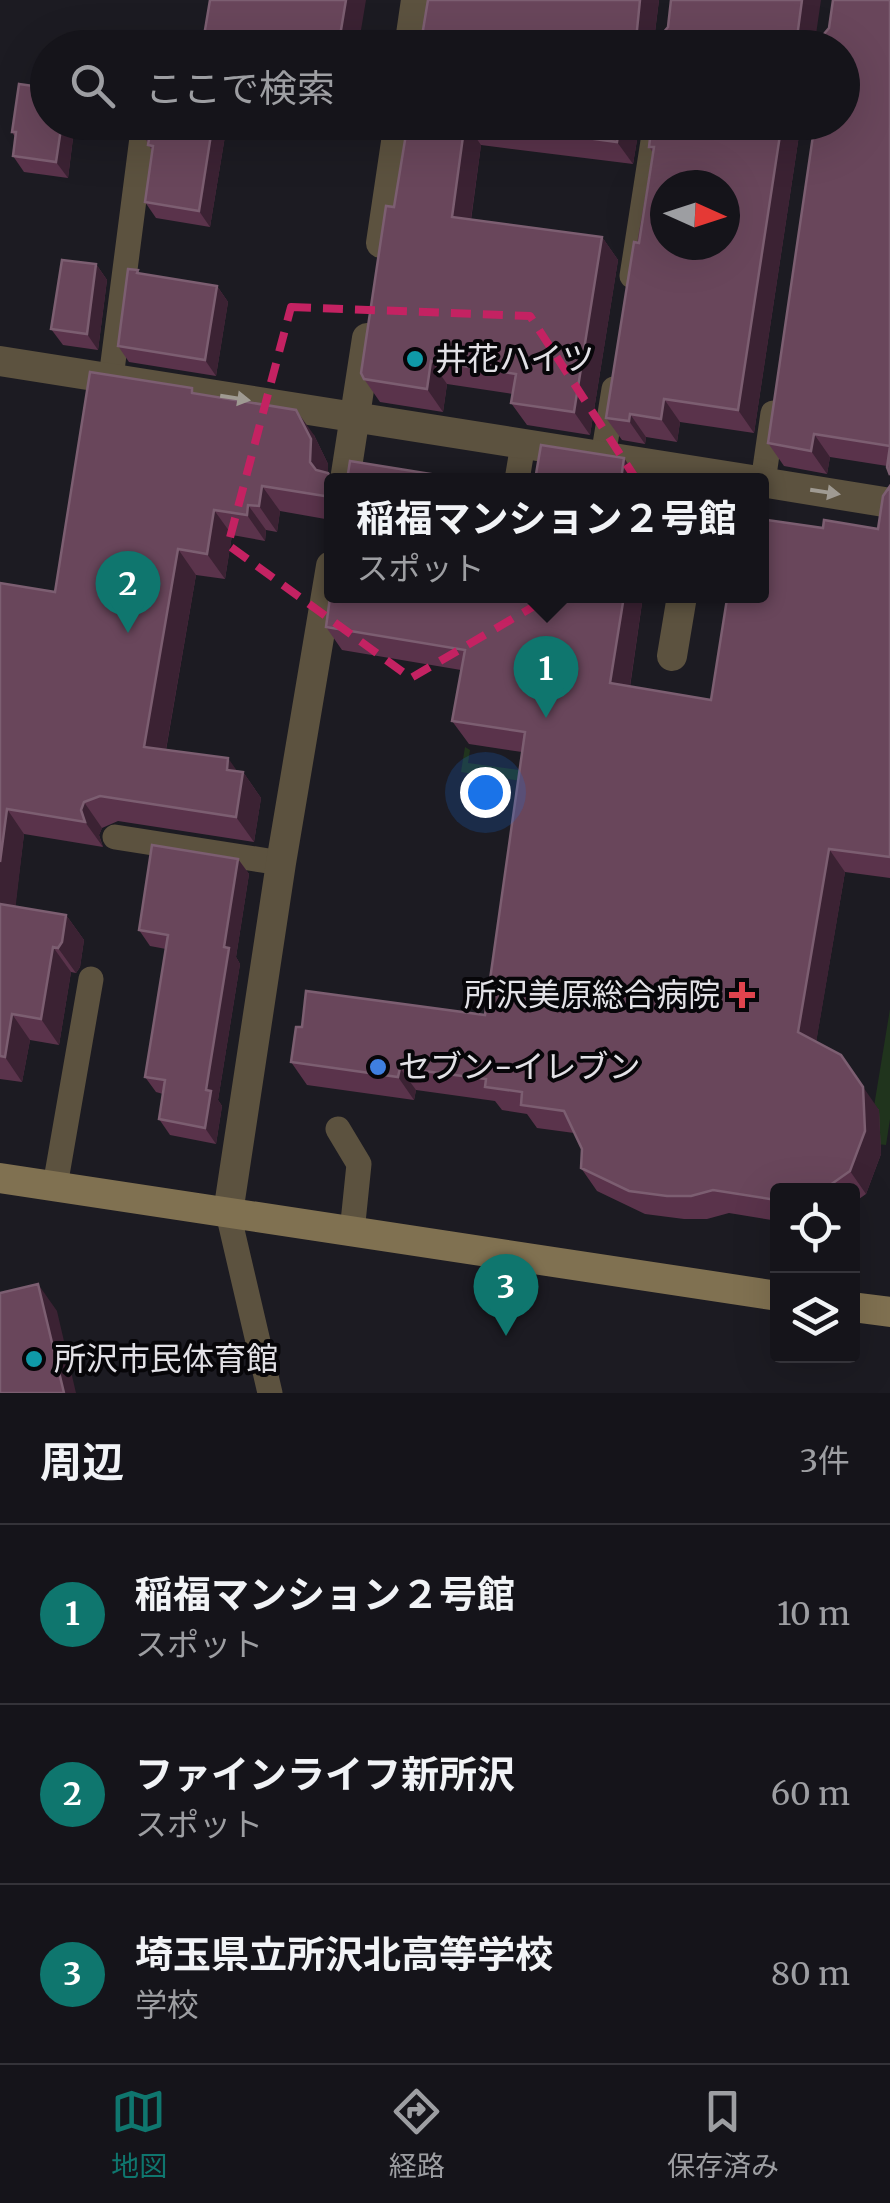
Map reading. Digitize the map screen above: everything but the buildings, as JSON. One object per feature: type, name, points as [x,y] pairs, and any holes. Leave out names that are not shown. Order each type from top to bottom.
[{"type":"street","points":[[412,30],[416,0]]},
{"type":"street","points":[[377,269],[395,140]]},
{"type":"street","points":[[346,473],[372,306]]},
{"type":"street","points":[[0,361],[683,473]]},
{"type":"street","points":[[769,484],[890,503]]},
{"type":"street","points":[[228,1213],[325,603]]},
{"type":"street","points":[[672,656],[681,603]]},
{"type":"street","points":[[0,1178],[770,1295]]},
{"type":"street","points":[[860,1308],[890,1312]]},
{"type":"lane","points":[[111,378],[142,140]]},
{"type":"lane","points":[[628,300],[653,140]]},
{"type":"lane","points":[[603,457],[619,358]]},
{"type":"lane","points":[[760,473],[777,388]]},
{"type":"lane","points":[[519,473],[523,444]]},
{"type":"lane","points":[[115,838],[281,863]]},
{"type":"lane","points":[[55,1186],[91,979]]},
{"type":"lane","points":[[338,1129],[359,1164],[352,1232]]},
{"type":"lane","points":[[228,1213],[270,1393]]},
{"type":"highlighted area","points":[[291,307],[530,316],[668,528],[411,678],[228,545]]},
{"type":"green space","points":[[465,747],[470,750],[468,763],[616,783],[622,796],[461,772]]},
{"type":"green space","points":[[890,1009],[890,1119],[886,1145],[868,1143]]},
{"type":"place","name":"井花ハイツ","points":[[415,359]]},
{"type":"place","name":"ファインライフ新所沢","points":[[128,633]]},
{"type":"place","name":"稲福マンション２号館","points":[[546,718]]},
{"type":"place","name":"所沢美原総合病院","points":[[742,995]]},
{"type":"place","name":"セブン-イレブン","points":[[378,1067]]},
{"type":"place","name":"埼玉県立所沢北高等学校","points":[[506,1336]]},
{"type":"place","name":"所沢市民体育館","points":[[34,1359]]}]
